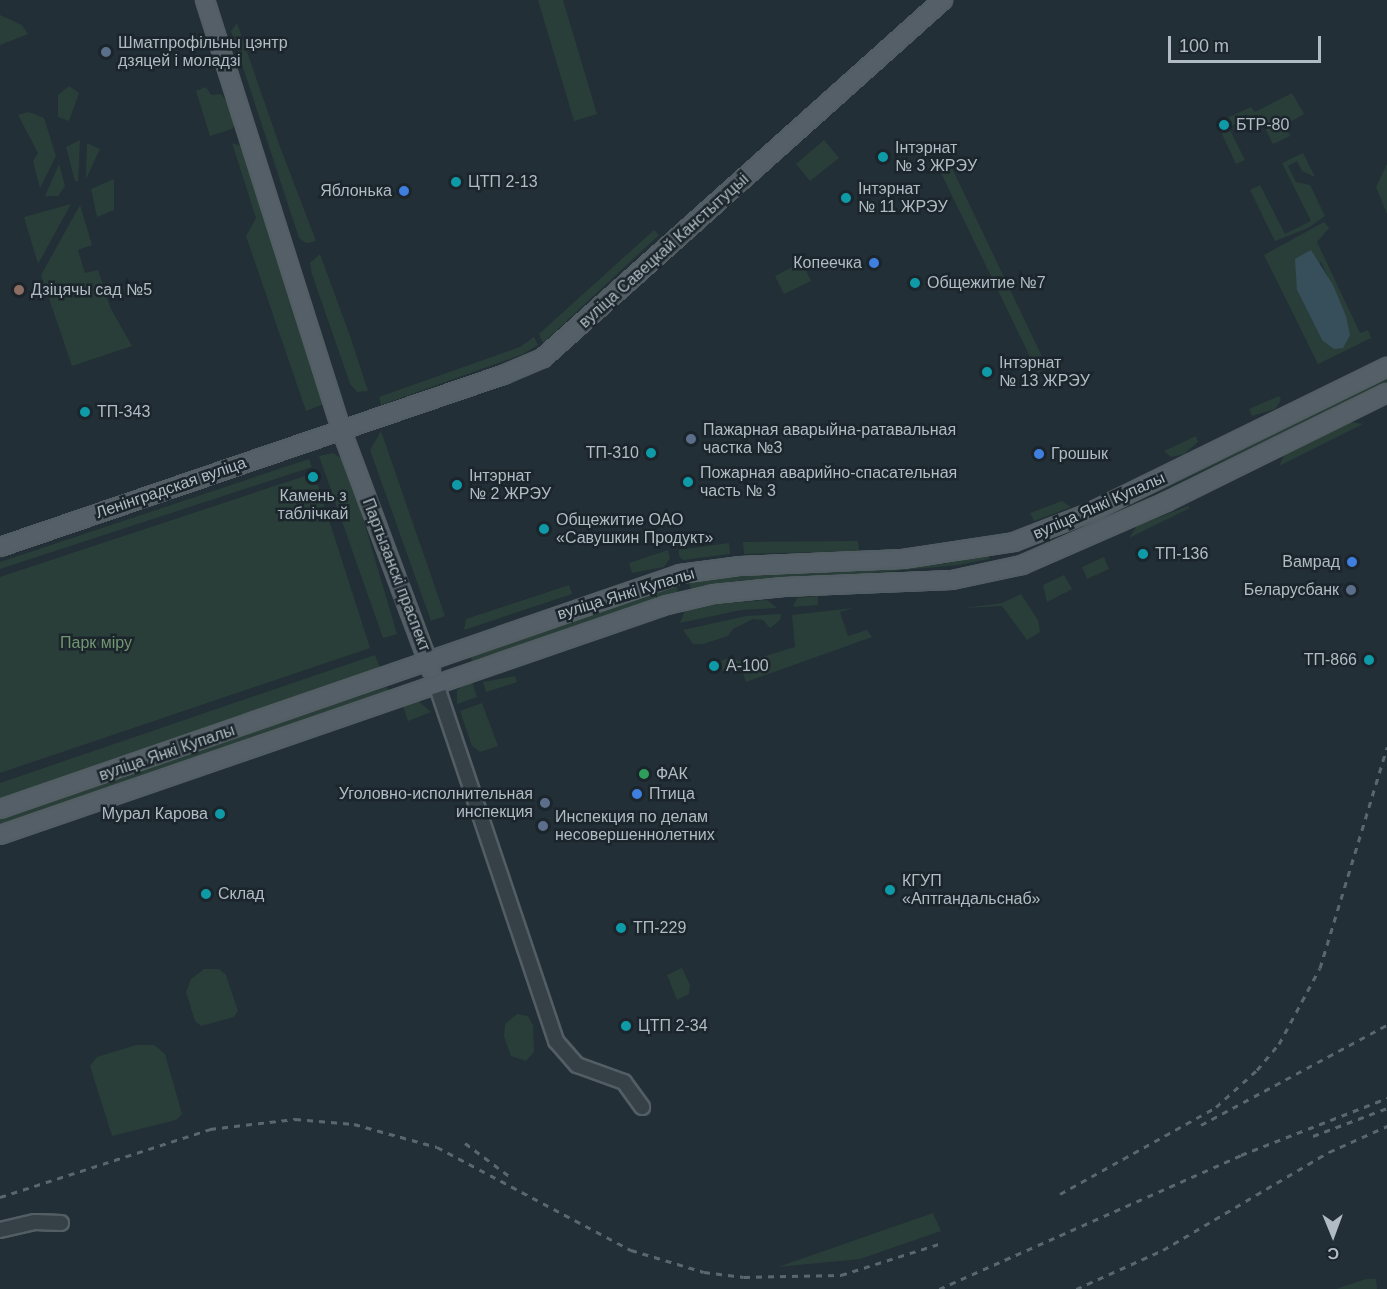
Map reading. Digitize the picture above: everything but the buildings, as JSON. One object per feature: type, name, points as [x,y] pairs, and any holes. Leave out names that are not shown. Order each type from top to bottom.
[{"type":"main road","name":"Партызанскі праспект","points":[[205,0],[341,429],[436,684]]},
{"type":"main road","name":"вуліца Савецкай Канстытуцыі","points":[[341,429],[502,375],[543,358],[943,0]]},
{"type":"main road","name":"вуліца Янкі Купалы","points":[[0,809],[680,574],[740,566],[936,556],[1014,542],[1091,512],[1387,367]]},
{"type":"main road","name":"вуліца Янкі Купалы","points":[[0,835],[609,623],[714,594],[784,586],[952,580],[1022,565],[1156,507],[1387,393]]},
{"type":"main road","name":"Ленінградская вуліца","points":[[0,547],[341,429]]},
{"type":"main road","points":[[1014,542],[1022,565]]},
{"type":"street","name":"Партызанскі праспект","points":[[436,684],[556,1041],[577,1065],[624,1082],[642,1107]]},
{"type":"street","points":[[0,1230],[35,1222],[61,1223]]},
{"type":"green space","points":[[538,0],[563,0],[597,114],[574,121]]},
{"type":"green space","points":[[0,15],[22,25],[28,34],[0,45]]},
{"type":"green space","points":[[237,23],[316,241],[306,243],[299,238],[231,31]]},
{"type":"green space","points":[[69,86],[79,93],[69,121],[58,117],[58,95]]},
{"type":"green space","points":[[206,87],[211,95],[221,94],[232,109],[236,123],[232,129],[210,136],[196,91]]},
{"type":"green space","points":[[1292,93],[1304,114],[1285,125],[1290,136],[1273,144],[1258,115],[1231,126],[1227,118],[1251,107],[1255,112]]},
{"type":"green space","points":[[29,112],[44,118],[56,156],[40,188],[33,161],[38,153],[18,115]]},
{"type":"green space","points":[[1229,128],[1245,160],[1236,164],[1221,132]]},
{"type":"green space","points":[[80,140],[78,181],[75,181],[66,147]]},
{"type":"green space","points":[[824,140],[839,158],[810,181],[796,164]]},
{"type":"green space","points":[[87,143],[100,149],[86,179]]},
{"type":"green space","points":[[232,143],[244,147],[329,402],[306,411],[246,236],[256,218]]},
{"type":"green space","points":[[1303,153],[1315,177],[1302,171],[1297,161],[1288,166],[1296,182],[1310,185],[1325,216],[1308,228],[1275,241],[1250,190],[1260,185],[1285,234],[1311,221],[1282,163]]},
{"type":"green space","points":[[59,164],[65,186],[58,196],[45,196]]},
{"type":"green space","points":[[1387,164],[1387,214],[1376,187]]},
{"type":"green space","points":[[951,166],[1048,369],[1038,373],[941,173]]},
{"type":"green space","points":[[114,179],[114,210],[97,217],[91,189]]},
{"type":"green space","points":[[71,204],[38,264],[24,217]]},
{"type":"green space","points":[[80,205],[92,245],[78,250],[85,273],[98,270],[111,309],[132,346],[72,366],[41,275]]},
{"type":"green space","points":[[1324,222],[1329,228],[1317,242],[1360,333],[1368,330],[1371,338],[1318,364],[1264,255]],"holes":[[[1321,262],[1346,316],[1322,340],[1297,290]]]},
{"type":"green space","points":[[654,230],[659,235],[543,343],[539,334]]},
{"type":"green space","points":[[320,254],[368,391],[357,392],[350,384],[312,274],[310,263]]},
{"type":"green space","points":[[802,262],[811,281],[784,294],[775,276]]},
{"type":"green space","points":[[534,337],[538,345],[523,354],[381,405],[379,397],[520,347]]},
{"type":"green space","points":[[1387,375],[1387,383],[1036,550],[1036,548],[1111,514]]},
{"type":"green space","points":[[1279,396],[1281,400],[1275,409],[1252,416],[1249,409]]},
{"type":"green space","points":[[1350,422],[1363,424],[1279,466],[1285,454]]},
{"type":"green space","points":[[381,431],[445,616],[431,621],[370,450]]},
{"type":"green space","points":[[1196,436],[1198,442],[1184,454],[1171,457],[1164,451]]},
{"type":"green space","points":[[333,453],[346,461],[397,634],[383,638],[319,456]]},
{"type":"green space","points":[[309,459],[312,467],[0,569],[0,562]]},
{"type":"green space","name":"Парк міру","points":[[314,473],[370,648],[0,773],[0,577]]},
{"type":"green space","points":[[1062,501],[1071,507],[1034,521],[1030,513]]},
{"type":"green space","points":[[1188,506],[1190,508],[1129,538],[1137,526]]},
{"type":"green space","points":[[858,541],[859,551],[744,554],[743,542]]},
{"type":"green space","points":[[729,543],[730,554],[683,560],[679,556],[679,550]]},
{"type":"green space","points":[[668,550],[670,558],[664,567],[632,573],[629,563]]},
{"type":"green space","points":[[989,555],[989,559],[958,565],[839,576],[736,581],[691,589],[689,583],[736,574],[944,564]]},
{"type":"green space","points":[[1104,557],[1109,569],[1087,579],[1082,567]]},
{"type":"green space","points":[[1064,575],[1072,589],[1047,602],[1043,585]]},
{"type":"green space","points":[[569,585],[572,594],[464,630],[466,619]]},
{"type":"green space","points":[[677,586],[678,593],[472,661],[471,657]]},
{"type":"green space","points":[[1021,594],[1038,620],[1040,632],[1027,640],[1002,606],[964,608],[1002,603]]},
{"type":"green space","points":[[818,596],[818,605],[793,607],[797,598]]},
{"type":"green space","points":[[767,600],[777,608],[741,610],[680,623],[685,610],[703,605]]},
{"type":"green space","points":[[853,608],[840,612],[848,636],[867,630],[872,637],[746,682],[740,665],[723,671],[720,661],[732,657],[739,661],[752,660],[795,647],[792,615]]},
{"type":"green space","points":[[781,614],[780,620],[770,628],[763,620],[753,619],[733,629],[728,636],[703,644],[693,644],[683,630],[746,616]]},
{"type":"green space","points":[[375,655],[380,668],[0,799],[0,783]]},
{"type":"green space","points":[[515,676],[517,682],[486,692],[483,682]]},
{"type":"green space","points":[[472,681],[477,697],[457,704],[457,690]]},
{"type":"green space","points":[[387,687],[390,695],[0,827],[0,818]]},
{"type":"green space","points":[[417,700],[431,712],[408,721],[402,703]]},
{"type":"green space","points":[[482,703],[498,746],[480,752],[472,746],[460,711]]},
{"type":"green space","points":[[682,968],[690,985],[689,994],[677,1000],[667,975]]},
{"type":"green space","points":[[204,969],[219,969],[226,975],[238,1011],[234,1017],[201,1026],[195,1021],[186,992],[191,979]]},
{"type":"green space","points":[[517,1014],[528,1016],[533,1025],[534,1052],[526,1061],[511,1056],[504,1037],[505,1024]]},
{"type":"green space","points":[[136,1045],[154,1045],[165,1054],[182,1114],[176,1120],[112,1136],[90,1066],[97,1057]]},
{"type":"green space","points":[[933,1213],[941,1231],[860,1259],[778,1267]]},
{"type":"green space","points":[[1366,1279],[1376,1279],[1377,1289],[1336,1289]]},
{"type":"water","points":[[1311,250],[1333,285],[1346,316],[1350,335],[1343,348],[1334,349],[1322,340],[1297,290],[1295,259]]},
{"type":"railway","points":[[1060,1194],[1216,1107],[1257,1070],[1279,1044],[1320,968],[1387,747]]},
{"type":"railway","points":[[1201,1125],[1387,1025]]},
{"type":"railway","points":[[939,1289],[1241,1155],[1387,1098]]},
{"type":"railway","points":[[1313,1136],[1387,1108]]},
{"type":"railway","points":[[0,1197],[210,1129],[295,1119],[354,1124],[437,1147],[631,1250],[704,1272],[744,1277],[841,1275],[939,1244]]},
{"type":"railway","points":[[1076,1289],[1163,1250],[1329,1152],[1387,1126]]},
{"type":"railway","points":[[465,1143],[512,1178]]},
{"type":"place","name":"Шматпрофільны цэнтр дзяцей і моладзі","points":[[106,52]]},
{"type":"place","name":"БТР-80","points":[[1224,125]]},
{"type":"place","name":"Інтэрнат № 3 ЖРЭУ","points":[[883,157]]},
{"type":"place","name":"ЦТП 2-13","points":[[456,182]]},
{"type":"place","name":"Яблонька","points":[[404,191]]},
{"type":"place","name":"Інтэрнат № 11 ЖРЭУ","points":[[846,198]]},
{"type":"place","name":"Копеечка","points":[[874,263]]},
{"type":"place","name":"Общежитие №7","points":[[915,283]]},
{"type":"place","name":"Дзіцячы сад №5","points":[[19,290]]},
{"type":"place","name":"Інтэрнат № 13 ЖРЭУ","points":[[987,372]]},
{"type":"place","name":"ТП-343","points":[[85,412]]},
{"type":"place","name":"Пажарная аварыйна-ратавальная частка №3","points":[[691,439]]},
{"type":"place","name":"ТП-310","points":[[651,453]]},
{"type":"place","name":"Грошык","points":[[1039,454]]},
{"type":"place","name":"Камень з таблічкай","points":[[313,477]]},
{"type":"place","name":"Пожарная аварийно-спасательная часть № 3","points":[[688,482]]},
{"type":"place","name":"Інтэрнат № 2 ЖРЭУ","points":[[457,485]]},
{"type":"place","name":"Общежитие ОАО «Савушкин Продукт»","points":[[544,529]]},
{"type":"place","name":"ТП-136","points":[[1143,554]]},
{"type":"place","name":"Вамрад","points":[[1352,562]]},
{"type":"place","name":"Беларусбанк","points":[[1351,590]]},
{"type":"place","name":"ТП-866","points":[[1369,660]]},
{"type":"place","name":"А-100","points":[[714,666]]},
{"type":"place","name":"ФАК","points":[[644,774]]},
{"type":"place","name":"Птица","points":[[637,794]]},
{"type":"place","name":"Уголовно-исполнительная инспекция","points":[[545,803]]},
{"type":"place","name":"Мурал Карова","points":[[220,814]]},
{"type":"place","name":"Инспекция по делам несовершеннолетних","points":[[543,826]]},
{"type":"place","name":"КГУП «Аптгандальснаб»","points":[[890,890]]},
{"type":"place","name":"Склад","points":[[206,894]]},
{"type":"place","name":"ТП-229","points":[[621,928]]},
{"type":"place","name":"ЦТП 2-34","points":[[626,1026]]}]
